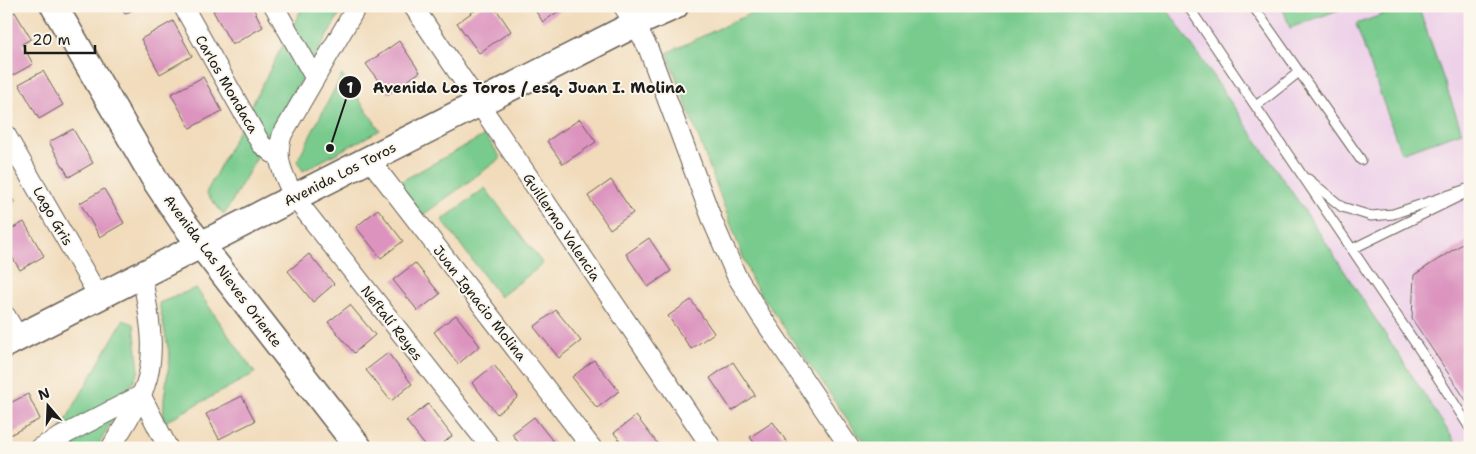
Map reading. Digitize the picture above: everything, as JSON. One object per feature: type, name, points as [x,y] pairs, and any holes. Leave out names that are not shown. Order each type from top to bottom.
[{"type":"main road","name":"Avenida Las Nieves Oriente","points":[[54,6],[157,183],[183,222],[360,448]]},
{"type":"main road","name":"Avenida Los Toros","points":[[10,333],[99,297],[479,104],[629,15],[675,6]]},
{"type":"street","name":"Carlos Mondaca","points":[[183,6],[261,144],[272,153],[278,155]]},
{"type":"street","points":[[274,6],[315,78]]},
{"type":"street","points":[[278,155],[282,135],[357,6]]},
{"type":"street","name":"Guillermo Valencia","points":[[412,6],[712,448]]},
{"type":"street","points":[[629,15],[650,54],[716,229],[736,275],[761,316],[850,448]]},
{"type":"street","name":"Lago Gris","points":[[6,135],[99,297]]},
{"type":"street","name":"Neftalí Reyes","points":[[278,155],[282,172],[294,197],[491,448]]},
{"type":"street","name":"Juan Ignacio Molina","points":[[369,159],[592,448]]},
{"type":"street","points":[[111,448],[141,395],[150,367],[152,352],[142,274]]},
{"type":"street","points":[[39,448],[141,395]]},
{"type":"street","points":[[141,395],[168,448]]},
{"type":"lane","points":[[1188,6],[1426,359],[1470,428]]},
{"type":"lane","points":[[1253,6],[1361,160]]},
{"type":"lane","points":[[1256,106],[1299,72]]},
{"type":"lane","points":[[1300,172],[1342,207],[1370,216],[1393,214],[1470,190]]},
{"type":"lane","points":[[1352,249],[1470,190]]},
{"type":"shaded area","points":[[1165,6],[1470,6],[1470,448],[1459,448],[1315,226]]},
{"type":"green space","points":[[303,6],[344,6],[224,215],[206,193]]},
{"type":"green space","points":[[766,6],[1165,6],[1315,226],[1459,448],[867,448],[752,281],[667,53]]},
{"type":"green space","points":[[1282,6],[1349,6],[1290,28]]},
{"type":"green space","points":[[1407,6],[1418,6],[1462,132],[1401,153],[1356,24]]},
{"type":"green space","points":[[342,75],[380,130],[303,171],[297,161]]},
{"type":"green space","points":[[485,135],[501,158],[423,215],[398,183]]},
{"type":"green space","points":[[485,188],[543,264],[500,297],[442,220]]},
{"type":"green space","points":[[196,288],[255,373],[163,423],[164,399],[170,357],[159,303]]},
{"type":"green space","points":[[123,320],[134,324],[139,371],[97,448],[50,448]]},
{"type":"building","points":[[121,6],[139,6],[125,14]]},
{"type":"building","points":[[221,6],[252,6],[263,27],[232,45],[213,11]]},
{"type":"building","points":[[481,6],[494,6],[511,31],[479,53],[457,23]]},
{"type":"building","points":[[532,6],[566,6],[543,22]]},
{"type":"building","points":[[15,12],[31,39],[22,44],[33,64],[8,78],[6,76],[6,17]]},
{"type":"building","points":[[173,21],[192,56],[160,74],[141,39]]},
{"type":"building","points":[[399,41],[420,72],[388,94],[366,64]]},
{"type":"building","points":[[43,71],[63,105],[39,119],[19,84]]},
{"type":"building","points":[[203,77],[222,111],[190,128],[171,94]]},
{"type":"building","points":[[580,119],[596,142],[563,164],[547,141]]},
{"type":"building","points":[[73,129],[93,163],[69,177],[49,142]]},
{"type":"building","points":[[611,180],[633,213],[610,229],[588,196]]},
{"type":"building","points":[[6,189],[15,203],[6,208]]},
{"type":"building","points":[[104,189],[124,223],[100,237],[80,203]]},
{"type":"building","points":[[378,209],[403,241],[381,258],[356,227]]},
{"type":"building","points":[[24,222],[44,256],[20,270],[6,247],[6,232]]},
{"type":"building","points":[[649,238],[671,271],[648,287],[626,254]]},
{"type":"building","points":[[1470,239],[1470,406],[1412,319],[1414,275]]},
{"type":"building","points":[[309,254],[334,284],[313,302],[288,271]]},
{"type":"building","points":[[415,263],[440,294],[418,311],[393,280]]},
{"type":"building","points":[[691,300],[714,333],[691,349],[668,316]]},
{"type":"building","points":[[350,305],[375,335],[354,353],[328,322]]},
{"type":"building","points":[[556,310],[581,341],[559,358],[534,327]]},
{"type":"building","points":[[456,315],[480,346],[458,364],[434,332]]},
{"type":"building","points":[[388,353],[412,384],[391,401],[366,370]]},
{"type":"building","points":[[594,360],[619,391],[597,408],[572,377]]},
{"type":"building","points":[[733,362],[755,395],[732,411],[710,378]]},
{"type":"building","points":[[494,365],[518,397],[497,414],[472,383]]},
{"type":"building","points":[[28,394],[40,419],[6,437],[6,405]]},
{"type":"building","points":[[242,396],[255,421],[219,439],[206,414]]},
{"type":"building","points":[[428,404],[452,436],[437,448],[427,448],[406,421]]},
{"type":"building","points":[[636,416],[661,448],[626,448],[614,433]]},
{"type":"building","points":[[534,417],[558,448],[523,448],[512,434]]},
{"type":"building","points":[[773,422],[791,448],[758,448],[750,437]]},
{"type":"place","name":"Avenida Los Toros / esq. Juan I. Molina","points":[[330,148]]}]
